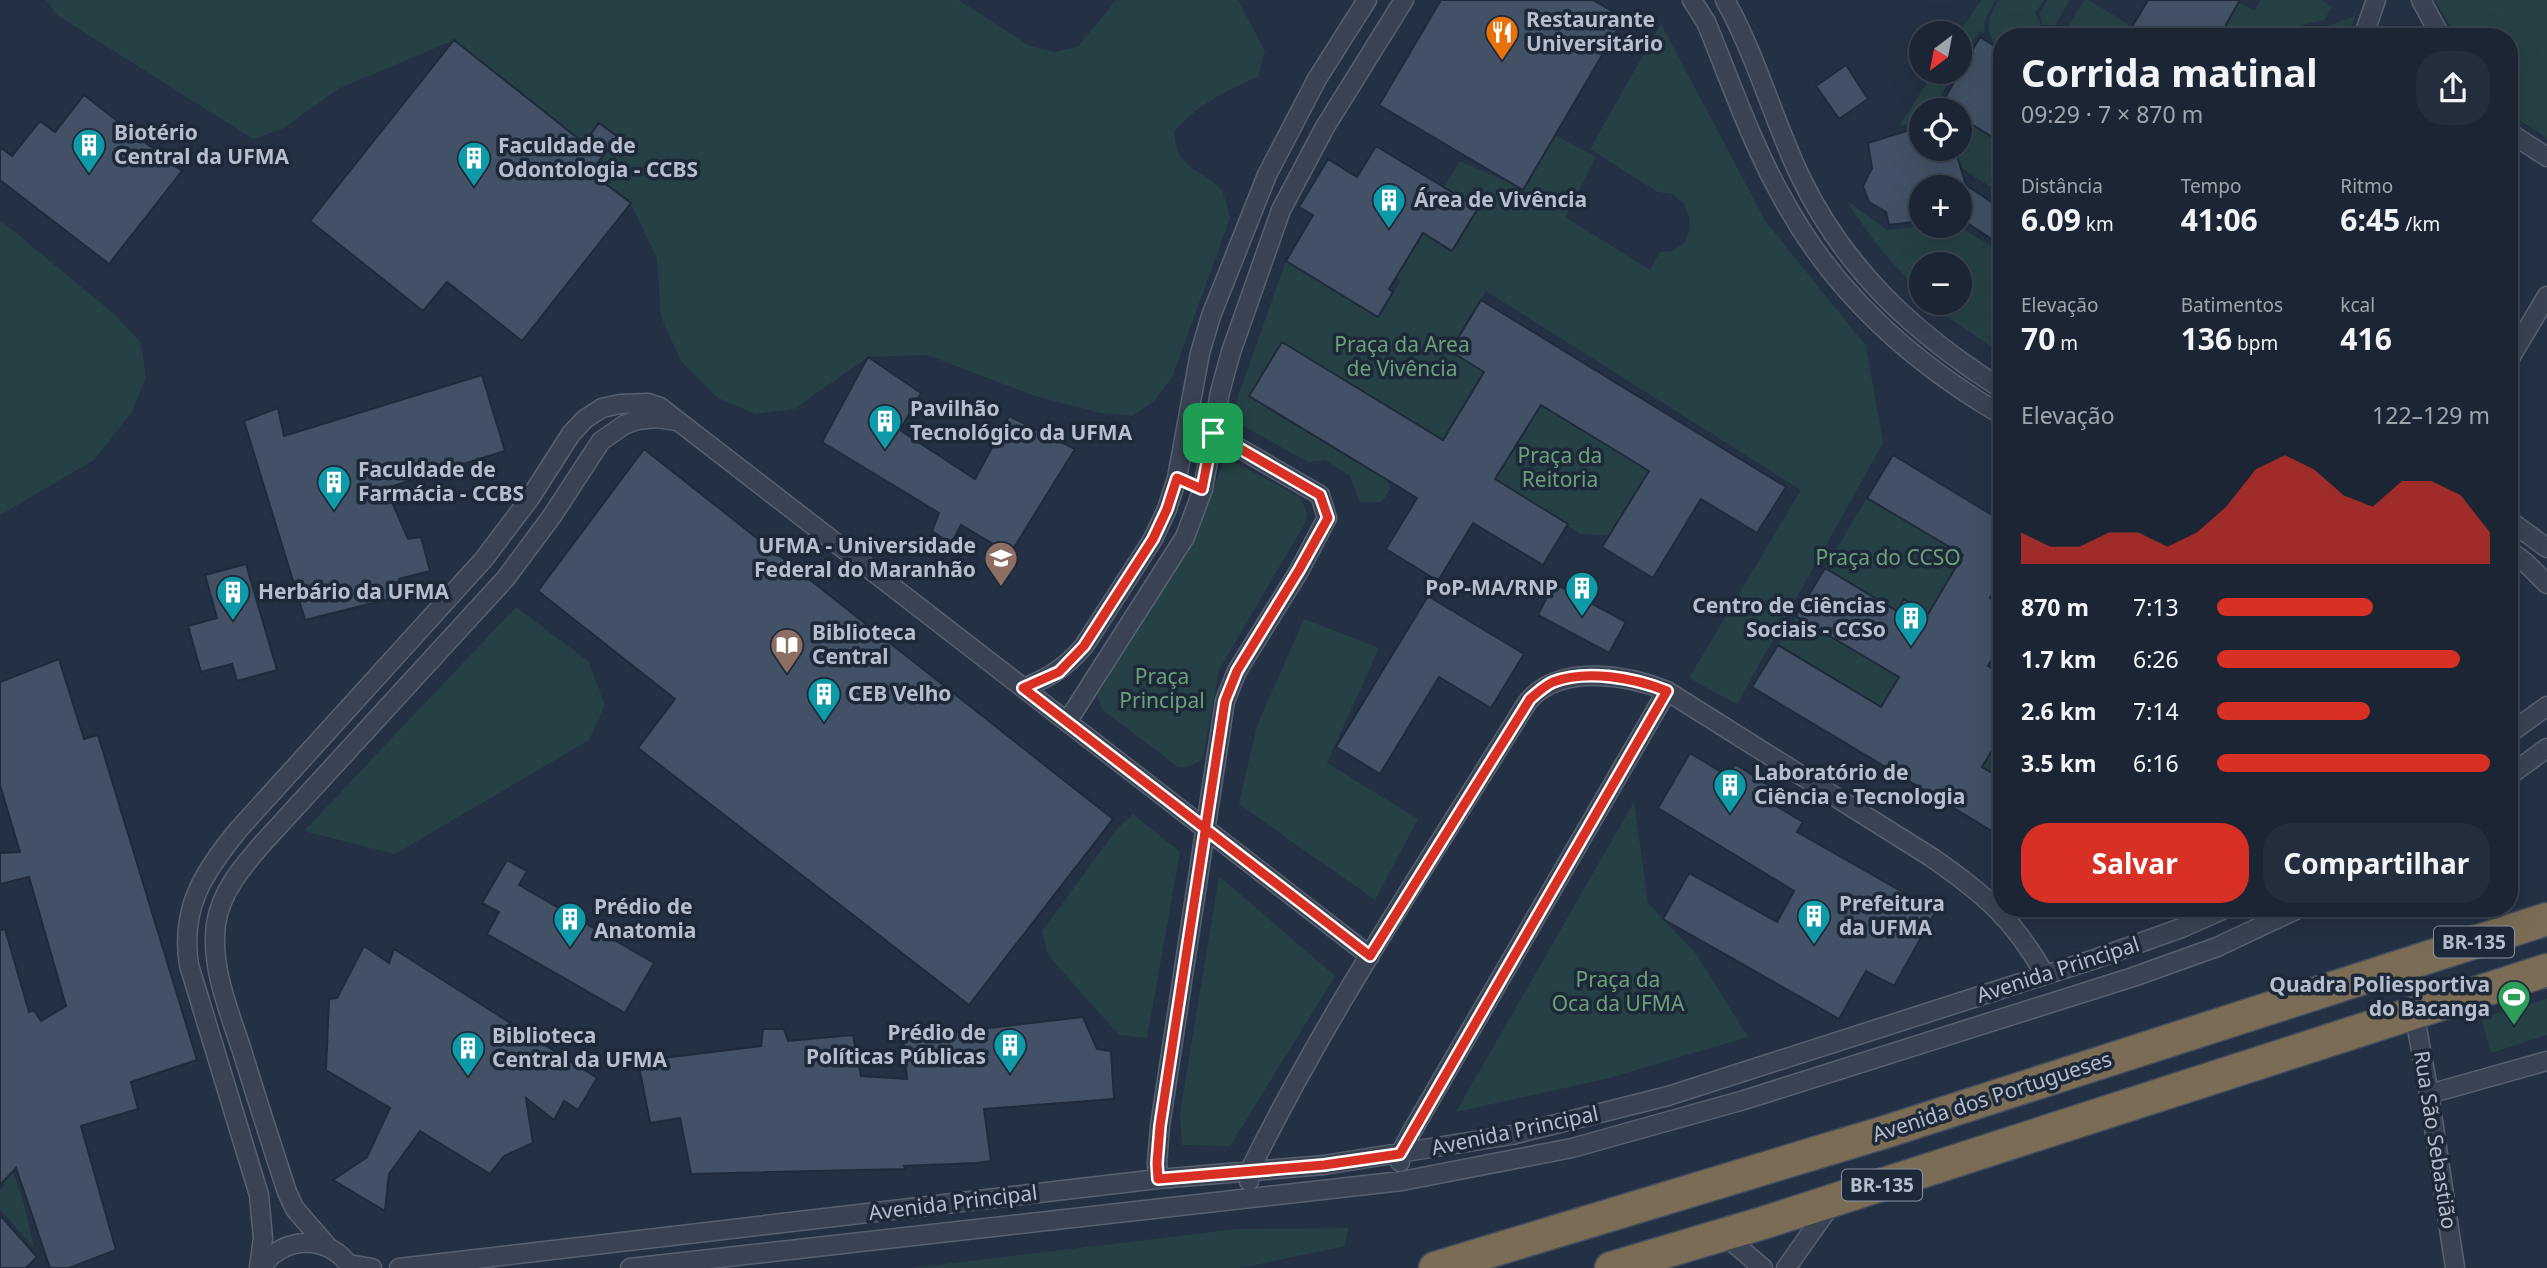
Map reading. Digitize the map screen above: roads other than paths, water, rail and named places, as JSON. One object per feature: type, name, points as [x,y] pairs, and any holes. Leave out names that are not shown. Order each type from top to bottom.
[{"type":"highway","name":"Avenida dos Portugueses","points":[[1435,1268],[1885,1132],[2547,919]]},
{"type":"highway","name":"BR-135","points":[[1611,1268],[1766,1222],[2547,970]]},
{"type":"highway","points":[[1766,1222],[1794,1203],[1867,1179],[1882,1170],[1893,1152],[1892,1143],[1885,1132]]},
{"type":"street","points":[[1023,688],[1059,672],[1084,646],[1153,539],[1177,478],[1200,353],[1249,217],[1267,175],[1317,79],[1367,0]]},
{"type":"street","points":[[1067,722],[1178,550],[1193,520],[1231,352],[1281,210],[1325,127],[1404,0]]},
{"type":"street","points":[[1692,0],[1706,22],[1765,164],[1802,232],[1826,266],[1864,309],[1916,355],[1945,379],[1993,409]]},
{"type":"street","points":[[1726,0],[1800,176],[1833,235],[1861,274],[1900,313],[1938,345],[1993,383]]},
{"type":"street","points":[[2366,28],[2376,0]]},
{"type":"street","points":[[2421,0],[2436,28]]},
{"type":"street","points":[[2518,138],[2547,157]]},
{"type":"street","points":[[2518,345],[2547,296]]},
{"type":"street","points":[[260,1268],[262,1238],[259,1195],[189,965],[186,947],[187,926],[198,886],[215,858],[239,829],[484,559],[530,498],[570,434],[585,419],[602,408],[634,402],[660,407],[1370,956]]},
{"type":"street","points":[[328,1247],[295,1209],[287,1192],[225,995],[215,941],[216,923],[222,902],[231,884],[264,842],[506,578],[552,516],[601,441],[624,425],[637,420],[657,418],[679,421]]},
{"type":"street","points":[[1158,1179],[1160,1126],[1225,701],[1230,686],[1328,518],[1320,495],[1213,433]]},
{"type":"street","points":[[1177,478],[1202,489]]},
{"type":"street","points":[[2518,527],[2547,548]]},
{"type":"street","points":[[2518,558],[2547,584]]},
{"type":"street","points":[[1250,1198],[1249,1172],[1294,1085],[1370,956],[1530,699],[1551,683],[1576,677],[1635,679],[1667,691],[1931,857],[1993,906]]},
{"type":"street","points":[[1402,1181],[1400,1154],[1667,691]]},
{"type":"street","points":[[2518,727],[2547,706]]},
{"type":"street","points":[[2518,769],[2547,748]]},
{"type":"street","points":[[2005,917],[2026,942],[2045,975]]},
{"type":"street","name":"Avenida Principal","points":[[399,1268],[1158,1179],[1324,1165],[1536,1129],[1668,1096],[2045,975],[2207,917]]},
{"type":"street","name":"Avenida Principal","points":[[629,1268],[1402,1181],[1572,1148],[1744,1100],[2133,977],[2217,947],[2281,917]]},
{"type":"street","name":"Rua São Sebastião","points":[[2414,1012],[2455,1268]]},
{"type":"street","points":[[1802,1053],[1811,1077]]},
{"type":"street","points":[[2429,1094],[2547,1061]]},
{"type":"street","points":[[1786,1268],[1834,1200]]},
{"type":"street","points":[[1724,1235],[1763,1268]]},
{"type":"street","points":[[260,1268],[279,1249],[295,1243],[312,1242],[328,1247],[350,1266],[372,1268]]},
{"type":"place","name":"Restaurante Universitário","points":[[1502,62]]},
{"type":"place","name":"Biotério Central da UFMA","points":[[89,175]]},
{"type":"place","name":"Faculdade de Odontologia - CCBS","points":[[474,188]]},
{"type":"place","name":"Área de Vivência","points":[[1389,230]]},
{"type":"place","name":"Pavilhão Tecnológico da UFMA","points":[[885,451]]},
{"type":"place","name":"Faculdade de Farmácia - CCBS","points":[[334,512]]},
{"type":"place","name":"UFMA - Universidade Federal do Maranhão","points":[[1001,588]]},
{"type":"place","name":"PoP-MA/RNP","points":[[1582,618]]},
{"type":"place","name":"Herbário da UFMA","points":[[233,622]]},
{"type":"place","name":"Centro de Ciências Sociais - CCSo","points":[[1911,648]]},
{"type":"place","name":"Biblioteca Central","points":[[787,675]]},
{"type":"place","name":"CEB Velho","points":[[824,724]]},
{"type":"place","name":"Laboratório de Ciência e Tecnologia","points":[[1730,815]]},
{"type":"place","name":"Prefeitura da UFMA","points":[[1814,946]]},
{"type":"place","name":"Prédio de Anatomia","points":[[570,949]]},
{"type":"place","name":"Quadra Poliesportiva do Bacanga","points":[[2514,1027]]},
{"type":"place","name":"Prédio de Políticas Públicas","points":[[1010,1075]]},
{"type":"place","name":"Biblioteca Central da UFMA","points":[[468,1078]]},
{"type":"park label","name":"Praça da Area de Vivência","points":[[1402,357]]},
{"type":"park label","name":"Praça da Reitoria","points":[[1560,468]]},
{"type":"park label","name":"Praça do CCSO","points":[[1888,558]]},
{"type":"park label","name":"Praça Principal","points":[[1162,689]]},
{"type":"park label","name":"Praça da Oca da UFMA","points":[[1618,992]]}]
